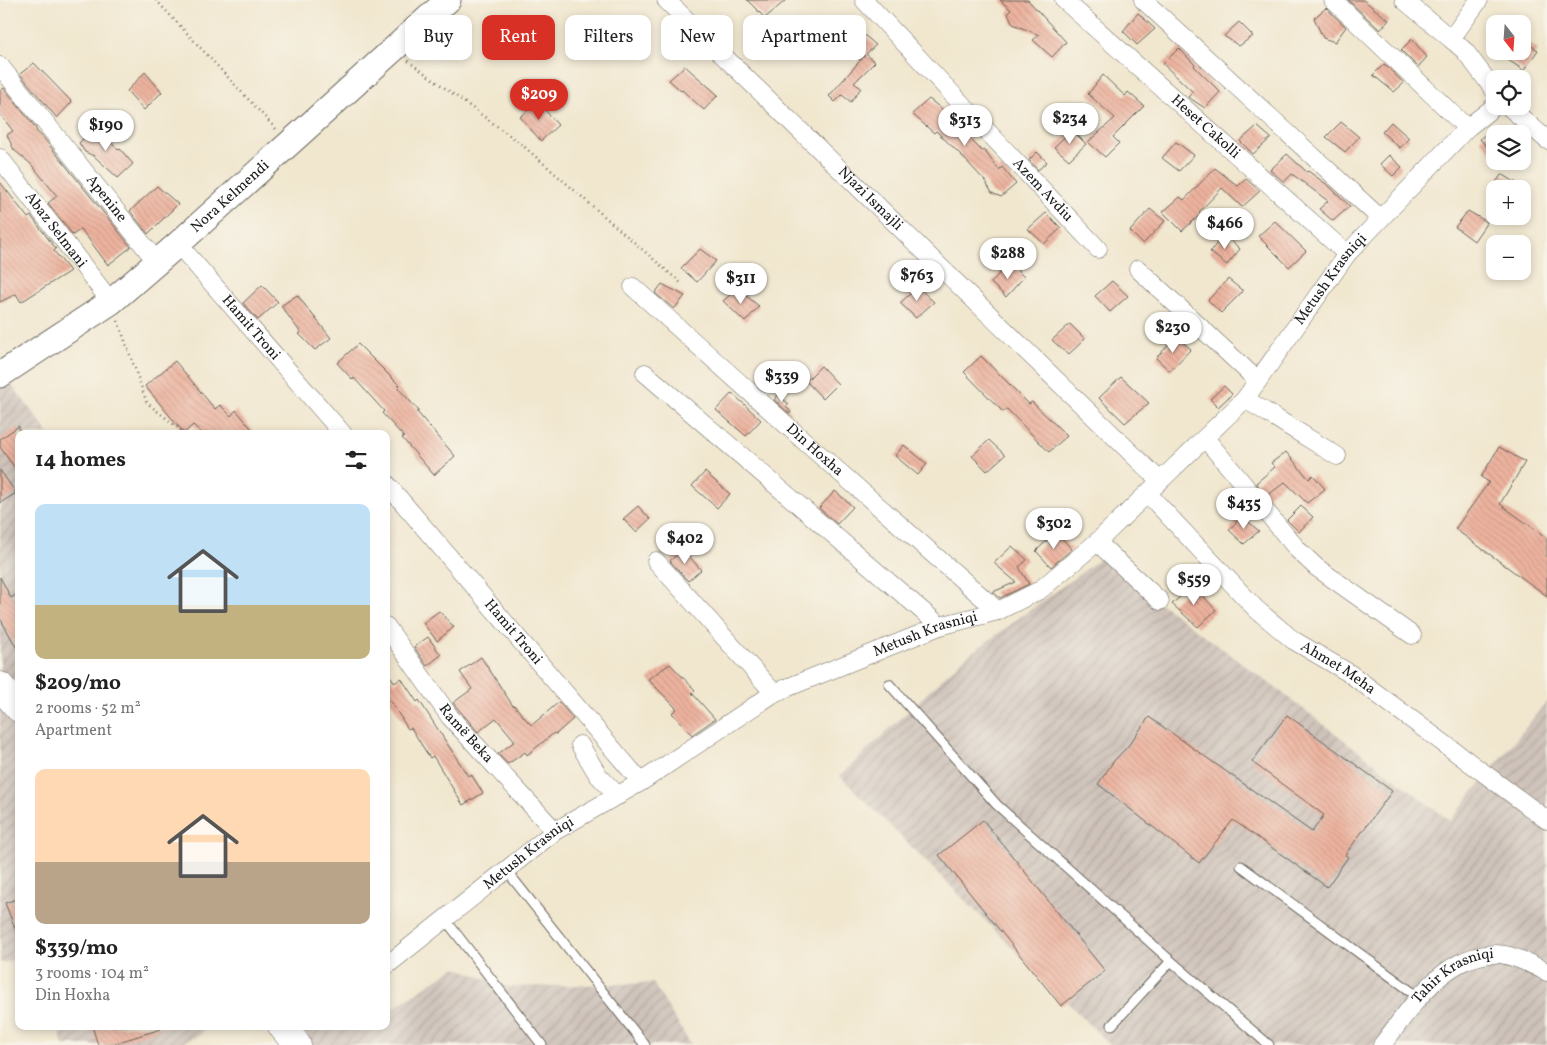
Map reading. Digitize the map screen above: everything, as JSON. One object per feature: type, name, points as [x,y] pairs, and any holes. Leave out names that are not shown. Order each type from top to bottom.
[{"type":"main road","points":[[0,686],[15,703]]},
{"type":"main road","points":[[285,1030],[297,1045]]},
{"type":"street","name":"Nora Kelmendi","points":[[0,375],[111,302],[178,244],[448,0]]},
{"type":"street","name":"Njazi Ismajli","points":[[666,0],[1154,488]]},
{"type":"street","name":"Azem Avdiu","points":[[864,0],[1098,249]]},
{"type":"street","name":"Heset Cakolli","points":[[1064,0],[1347,254]]},
{"type":"street","points":[[1144,0],[1380,218]]},
{"type":"street","points":[[1333,0],[1467,128]]},
{"type":"street","points":[[1404,0],[1465,51],[1486,79]]},
{"type":"street","points":[[1451,39],[1479,0]]},
{"type":"street","name":"Apenine","points":[[0,66],[157,262]]},
{"type":"street","name":"Metush Krasniqi","points":[[390,963],[555,831],[641,782],[774,693],[940,626],[998,611],[1040,590],[1097,542],[1245,399],[1347,254],[1467,128],[1486,114]]},
{"type":"street","points":[[1518,115],[1547,140]]},
{"type":"street","name":"Abaz Selmani","points":[[0,158],[111,302]]},
{"type":"street","name":"Hamit Troni","points":[[178,244],[340,430]]},
{"type":"street","points":[[1138,268],[1258,381]]},
{"type":"street","name":"Din Hoxha","points":[[633,288],[998,611]]},
{"type":"street","points":[[645,373],[940,626]]},
{"type":"street","points":[[1245,399],[1337,456]]},
{"type":"street","points":[[1204,438],[1292,542],[1316,567],[1412,635]]},
{"type":"street","name":"Ahmet Meha","points":[[1154,488],[1249,602],[1293,640],[1349,674],[1547,820]]},
{"type":"street","name":"Hamit Troni","points":[[390,489],[641,782]]},
{"type":"street","points":[[1097,542],[1160,601]]},
{"type":"street","points":[[656,560],[774,693]]},
{"type":"street","name":"Ramë Beka","points":[[390,632],[450,717],[555,831]]},
{"type":"street","points":[[580,746],[598,775],[618,796]]},
{"type":"street","name":"Tahir Krasniqi","points":[[1382,1045],[1432,984],[1452,967],[1474,957],[1497,954],[1526,962],[1547,972]]},
{"type":"lane","points":[[889,684],[997,805],[1171,961],[1269,1045]]},
{"type":"lane","points":[[1241,866],[1420,998]]},
{"type":"lane","points":[[506,870],[646,1045]]},
{"type":"lane","points":[[445,919],[542,1045]]},
{"type":"lane","points":[[1112,1025],[1171,961]]},
{"type":"path","points":[[156,0],[289,144]]},
{"type":"path","points":[[392,50],[520,143],[682,284]]},
{"type":"path","points":[[111,302],[147,403],[181,430]]},
{"type":"shaded area","points":[[0,372],[3,373],[46,430],[15,430],[15,959],[3,963],[0,962]]},
{"type":"shaded area","points":[[1100,559],[1280,691],[1450,821],[1547,701],[1547,1045],[1110,1045],[840,776],[963,659]]},
{"type":"shaded area","points":[[455,967],[508,987],[653,983],[691,1045],[295,1045],[285,1030],[390,1030],[390,1007],[393,1008]]},
{"type":"shaded area","points":[[59,1030],[204,1030],[200,1035],[176,1045],[63,1045]]},
{"type":"building","points":[[747,0],[786,0],[768,15],[762,15]]},
{"type":"building","points":[[1000,0],[1028,0],[1066,42],[1052,57],[1033,40],[1039,35],[1013,24],[1008,13],[1011,10]]},
{"type":"building","points":[[1348,0],[1363,0],[1389,20],[1380,30]]},
{"type":"building","points":[[1326,8],[1346,27],[1335,42],[1323,38],[1314,18]]},
{"type":"building","points":[[1138,13],[1155,29],[1137,45],[1123,31]]},
{"type":"building","points":[[1239,22],[1253,36],[1239,46],[1224,36]]},
{"type":"building","points":[[866,37],[876,45],[866,54]]},
{"type":"building","points":[[1412,39],[1427,57],[1418,67],[1401,50]]},
{"type":"building","points":[[1531,46],[1538,50],[1524,70],[1508,60],[1531,60]]},
{"type":"building","points":[[1179,48],[1220,92],[1205,108],[1188,97],[1193,92],[1163,64]]},
{"type":"building","points":[[866,54],[875,62],[854,83],[861,88],[851,102],[842,95],[835,102],[829,96],[861,60],[866,60]]},
{"type":"building","points":[[34,63],[72,102],[57,118],[20,74]]},
{"type":"building","points":[[1384,64],[1404,83],[1394,92],[1373,75]]},
{"type":"building","points":[[685,66],[718,95],[704,110],[669,80]]},
{"type":"building","points":[[145,72],[162,92],[144,110],[127,91]]},
{"type":"building","points":[[1103,75],[1125,96],[1128,92],[1144,106],[1113,137],[1119,143],[1105,157],[1088,142],[1115,118],[1088,94]]},
{"type":"building","points":[[4,88],[37,132],[131,247],[108,265],[81,229],[73,235],[48,203],[57,196],[31,164],[14,150],[7,135],[13,131],[0,114],[0,91]]},
{"type":"building","points":[[929,99],[952,117],[950,119],[982,151],[984,150],[999,170],[1002,167],[1016,184],[1001,197],[992,193],[985,181],[961,155],[936,131],[934,133],[912,114]]},
{"type":"building","points":[[538,102],[558,125],[541,141],[520,117]]},
{"type":"building","points":[[1341,122],[1359,137],[1345,152],[1326,137]]},
{"type":"building","points":[[1391,122],[1409,138],[1400,148],[1382,132]]},
{"type":"building","points":[[96,126],[133,164],[118,178],[94,156],[85,152],[79,143]]},
{"type":"building","points":[[1257,126],[1271,138],[1253,154],[1240,141]]},
{"type":"building","points":[[1072,130],[1086,144],[1069,160],[1054,147]]},
{"type":"building","points":[[1486,134],[1486,146],[1480,139]]},
{"type":"building","points":[[1176,142],[1194,155],[1179,171],[1162,158]]},
{"type":"building","points":[[1037,152],[1047,162],[1038,170],[1029,160]]},
{"type":"building","points":[[1287,154],[1307,172],[1329,186],[1350,206],[1333,221],[1319,209],[1328,201],[1292,174],[1284,182],[1270,170]]},
{"type":"building","points":[[1389,155],[1402,167],[1393,176],[1380,164]]},
{"type":"building","points":[[1215,168],[1238,186],[1246,179],[1260,191],[1242,207],[1222,188],[1199,212],[1201,214],[1182,231],[1163,212],[1180,197],[1184,200]]},
{"type":"building","points":[[1502,174],[1512,180],[1498,180]]},
{"type":"building","points":[[0,182],[28,218],[31,216],[70,271],[21,302],[16,294],[0,302]]},
{"type":"building","points":[[157,186],[178,204],[148,234],[130,211]]},
{"type":"building","points":[[1150,209],[1165,221],[1143,244],[1130,231]]},
{"type":"building","points":[[1468,211],[1486,221],[1474,241],[1455,227]]},
{"type":"building","points":[[1046,213],[1061,228],[1044,244],[1028,229]]},
{"type":"building","points":[[1275,221],[1306,251],[1289,267],[1258,236]]},
{"type":"building","points":[[1224,234],[1240,249],[1227,265],[1210,252]]},
{"type":"building","points":[[700,249],[716,261],[697,282],[681,268]]},
{"type":"building","points":[[1009,262],[1024,277],[1006,297],[991,283]]},
{"type":"building","points":[[1228,279],[1243,291],[1221,313],[1208,300]]},
{"type":"building","points":[[1112,281],[1128,296],[1110,312],[1095,296]]},
{"type":"building","points":[[662,284],[685,296],[674,309],[655,293]]},
{"type":"building","points":[[262,285],[278,302],[258,320],[243,303]]},
{"type":"building","points":[[918,287],[934,302],[916,318],[900,303]]},
{"type":"building","points":[[737,289],[759,306],[745,322],[723,301]]},
{"type":"building","points":[[297,295],[331,338],[315,350],[299,334],[301,333],[281,306]]},
{"type":"building","points":[[1070,324],[1085,339],[1068,355],[1052,340]]},
{"type":"building","points":[[1176,337],[1191,349],[1170,371],[1156,358]]},
{"type":"building","points":[[358,344],[400,386],[398,388],[455,456],[434,475],[382,413],[384,411],[354,378],[353,380],[337,363]]},
{"type":"building","points":[[981,356],[1029,404],[1032,402],[1067,436],[1049,452],[1007,409],[1003,412],[964,372]]},
{"type":"building","points":[[175,361],[215,409],[220,405],[231,416],[236,410],[253,430],[199,430],[193,425],[187,430],[182,430],[145,386]]},
{"type":"building","points":[[821,366],[838,384],[823,399],[806,381]]},
{"type":"building","points":[[1121,377],[1149,403],[1125,423],[1099,398]]},
{"type":"building","points":[[1224,386],[1232,394],[1218,407],[1210,399]]},
{"type":"building","points":[[732,393],[761,420],[746,436],[716,410]]},
{"type":"building","points":[[778,395],[789,404],[786,407],[791,412],[790,414],[774,400]]},
{"type":"building","points":[[19,426],[19,430],[15,430],[15,468],[0,447],[0,439]]},
{"type":"building","points":[[989,440],[1005,455],[987,471],[972,456]]},
{"type":"building","points":[[904,445],[927,464],[918,475],[895,456]]},
{"type":"building","points":[[1499,447],[1525,462],[1500,504],[1547,538],[1547,596],[1455,529],[1489,482],[1481,477]]},
{"type":"building","points":[[1286,452],[1309,479],[1313,475],[1325,489],[1307,503],[1285,482],[1267,496],[1256,483],[1275,467],[1271,463]]},
{"type":"building","points":[[0,470],[15,494],[0,503]]},
{"type":"building","points":[[705,472],[730,494],[717,508],[692,486]]},
{"type":"building","points":[[835,491],[853,507],[837,524],[819,508]]},
{"type":"building","points":[[638,506],[650,519],[636,532],[623,519]]},
{"type":"building","points":[[1301,506],[1313,517],[1299,532],[1287,520]]},
{"type":"building","points":[[1242,516],[1259,531],[1244,544],[1229,530]]},
{"type":"building","points":[[1056,532],[1072,549],[1051,567],[1036,551]]},
{"type":"building","points":[[1012,546],[1027,560],[1019,567],[1029,584],[1000,598],[993,592],[1016,582],[994,563]]},
{"type":"building","points":[[683,549],[701,570],[688,581],[670,561]]},
{"type":"building","points":[[0,577],[11,598],[15,596],[15,645],[0,618]]},
{"type":"building","points":[[1193,585],[1216,610],[1198,627],[1172,604]]},
{"type":"building","points":[[439,611],[454,627],[437,641],[423,623]]},
{"type":"building","points":[[428,637],[441,655],[427,666],[414,647]]},
{"type":"building","points":[[481,657],[513,706],[529,723],[532,725],[559,702],[573,719],[527,755],[525,752],[508,764],[498,754],[515,741],[496,718],[478,732],[453,703],[472,689],[460,672]]},
{"type":"building","points":[[670,664],[695,690],[692,693],[715,719],[692,735],[672,713],[677,709],[648,679]]},
{"type":"building","points":[[390,676],[395,683],[401,678],[417,702],[419,700],[468,776],[471,774],[483,793],[463,805],[433,756],[430,758],[411,728],[408,729],[390,702]]},
{"type":"building","points":[[1287,715],[1392,791],[1345,855],[1348,857],[1327,887],[1233,820],[1199,863],[1098,784],[1149,717],[1312,832],[1324,815],[1252,762]]},
{"type":"building","points":[[983,820],[1105,971],[1061,1006],[939,855]]},
{"type":"building","points":[[15,899],[15,928],[5,903]]},
{"type":"building","points":[[93,1030],[158,1030],[109,1045],[98,1045]]}]
